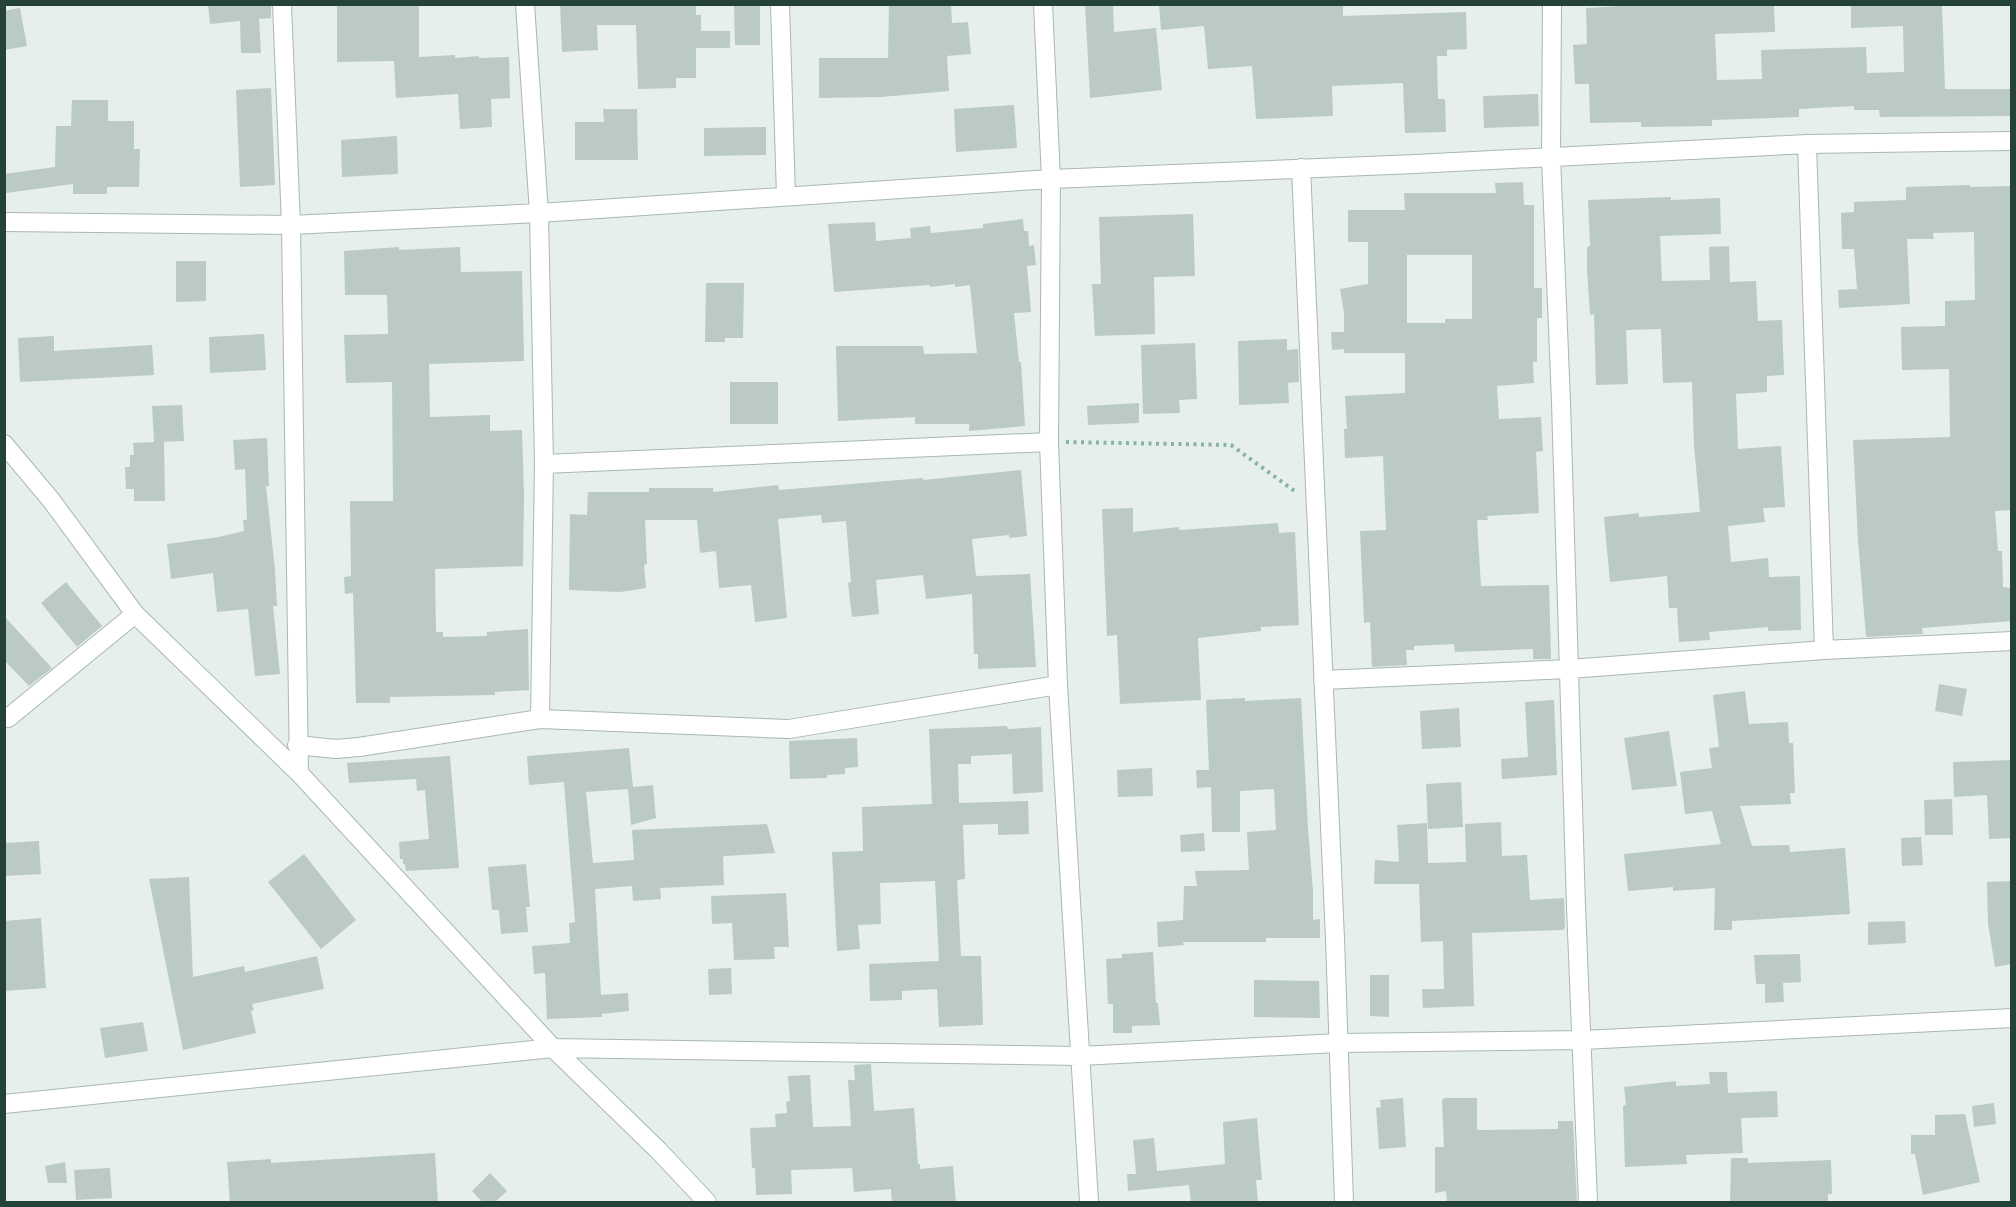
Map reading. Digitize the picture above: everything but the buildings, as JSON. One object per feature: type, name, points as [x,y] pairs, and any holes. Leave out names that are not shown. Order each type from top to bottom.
[{"type":"street","points":[[282,4],[291,225],[299,773]]},
{"type":"street","points":[[525,4],[539,213],[543,464],[540,719]]},
{"type":"street","points":[[780,4],[786,196]]},
{"type":"street","points":[[1043,4],[1051,179],[1049,442],[1058,685],[1089,1203]]},
{"type":"street","points":[[1552,4],[1551,157],[1562,402],[1587,1203]]},
{"type":"street","points":[[4,222],[291,225],[539,213],[1051,179],[1807,144],[2012,141]]},
{"type":"street","points":[[1807,144],[1824,650]]},
{"type":"street","points":[[1301,168],[1344,1203]]},
{"type":"street","points":[[543,464],[1049,442]]},
{"type":"street","points":[[4,444],[51,500],[135,614],[299,773],[553,1048],[659,1151],[707,1203]]},
{"type":"street","points":[[8,718],[135,614]]},
{"type":"street","points":[[1323,680],[1569,669],[1824,650],[2012,641]]},
{"type":"street","points":[[297,745],[336,749],[358,747],[540,719],[789,729],[1058,685]]},
{"type":"street","points":[[4,1104],[553,1048],[1080,1056],[1338,1043],[1583,1040],[2012,1018]]},
{"type":"path","points":[[1049,442],[1231,445],[1316,507]]}]
